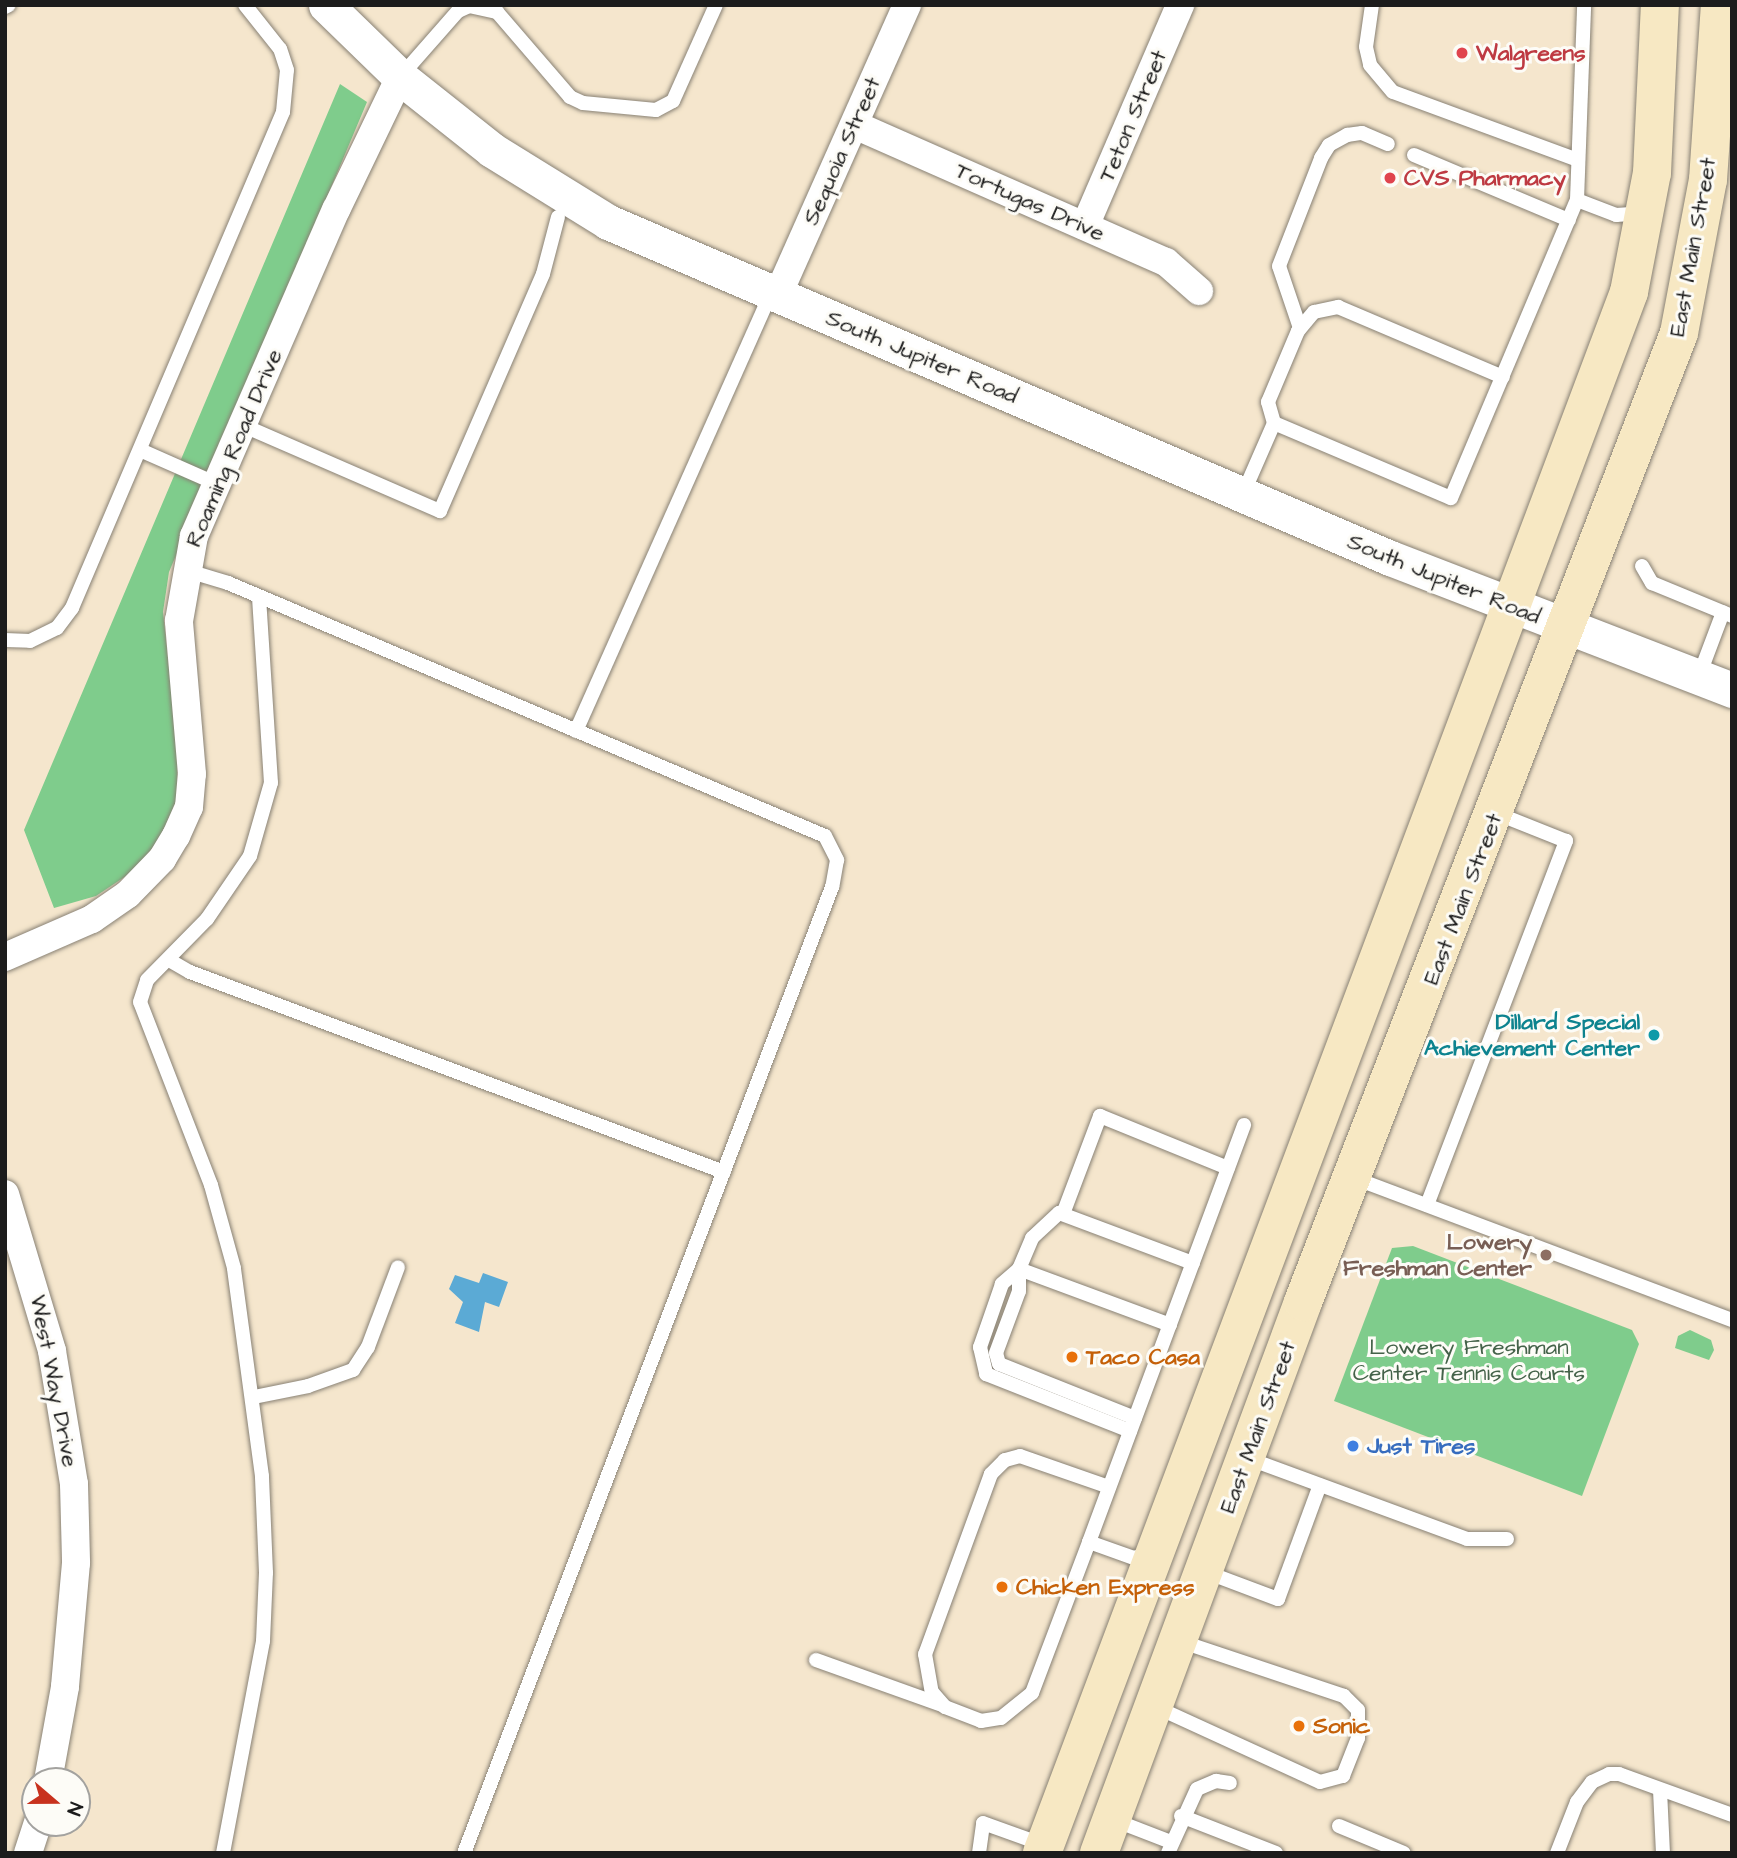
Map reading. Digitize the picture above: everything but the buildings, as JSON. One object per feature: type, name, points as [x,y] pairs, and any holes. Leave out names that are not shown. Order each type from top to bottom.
[{"type":"main road","points":[[1044,1849],[1301,1158],[1616,332],[1647,212],[1660,5]]},
{"type":"main road","name":"East Main Street","points":[[1106,1836],[1206,1572],[1303,1302],[1568,628],[1679,333],[1702,220],[1725,62],[1720,5]]},
{"type":"main road","points":[[1647,212],[1702,220]]},
{"type":"main road","points":[[1301,1158],[1354,1178]]},
{"type":"main road","points":[[1153,1553],[1206,1572]]},
{"type":"street","name":"South Jupiter Road","points":[[326,5],[400,77],[542,185],[671,252],[1243,495],[1568,628],[1732,690]]},
{"type":"street","name":"Sequoia Street","points":[[774,295],[855,125],[906,5]]},
{"type":"street","name":"Teton Street","points":[[1085,226],[1180,5]]},
{"type":"street","name":"Roaming Road Drive","points":[[5,957],[92,919],[128,894],[162,859],[176,836],[189,807],[192,774],[180,632],[185,570],[194,536],[400,77]]},
{"type":"street","name":"Tortugas Drive","points":[[855,125],[1166,262],[1199,291]]},
{"type":"street","name":"West Way Drive","points":[[5,1194],[52,1351],[74,1484],[76,1563],[65,1686],[51,1767]]},
{"type":"lane","points":[[5,640],[30,641],[65,618],[140,450],[283,112],[287,70],[280,49],[245,5]]},
{"type":"lane","points":[[400,77],[457,11],[469,6],[497,12],[570,97],[583,103],[656,110],[673,101],[679,91],[716,5]]},
{"type":"lane","points":[[1372,5],[1366,47],[1370,65],[1393,92],[1578,160]]},
{"type":"lane","points":[[1274,423],[1451,498],[1577,200],[1584,5]]},
{"type":"lane","points":[[1300,328],[1279,266],[1321,158],[1329,145],[1346,135],[1362,133],[1388,144]]},
{"type":"lane","points":[[1414,155],[1569,220]]},
{"type":"lane","points":[[1577,200],[1616,215],[1647,212]]},
{"type":"lane","points":[[242,425],[440,511],[543,274],[558,218]]},
{"type":"lane","points":[[576,731],[774,295]]},
{"type":"lane","points":[[1243,495],[1274,423],[1268,402],[1300,328],[1314,312],[1338,307],[1503,376]]},
{"type":"lane","points":[[140,450],[217,484]]},
{"type":"lane","points":[[1642,566],[1652,583],[1727,614],[1698,677]]},
{"type":"lane","points":[[185,570],[259,598],[825,836],[833,847],[837,874],[464,1853]]},
{"type":"lane","points":[[223,1853],[263,1640],[266,1573],[254,1397],[234,1268],[211,1185],[140,1002],[147,979],[169,960],[207,919],[250,856],[271,783],[259,598]]},
{"type":"lane","points":[[1427,1205],[1566,841],[1496,813]]},
{"type":"lane","points":[[169,960],[190,972],[724,1172]]},
{"type":"lane","points":[[1063,1214],[1100,1116],[1228,1168]]},
{"type":"lane","points":[[816,1660],[943,1705],[962,1717],[981,1721],[1019,1708],[1032,1693],[1244,1125]]},
{"type":"lane","points":[[1354,1178],[1732,1320]]},
{"type":"lane","points":[[1132,1425],[986,1374],[980,1347],[1003,1284],[1019,1269],[1032,1238],[1059,1213],[1193,1263]]},
{"type":"lane","points":[[254,1397],[308,1387],[353,1370],[368,1347],[398,1267]]},
{"type":"lane","points":[[1019,1269],[1170,1325]]},
{"type":"lane","points":[[943,1705],[925,1673],[925,1654],[991,1474],[1005,1461],[1020,1456],[1109,1487]]},
{"type":"lane","points":[[1247,1458],[1467,1539],[1507,1539]]},
{"type":"lane","points":[[1206,1572],[1278,1599],[1320,1485]]},
{"type":"lane","points":[[1089,1542],[1133,1558],[1153,1553]]},
{"type":"lane","points":[[1155,1706],[1320,1782],[1343,1776],[1358,1738],[1361,1719],[1344,1696],[1180,1641]]},
{"type":"lane","points":[[1557,1853],[1577,1802],[1592,1782],[1619,1774],[1732,1815]]},
{"type":"lane","points":[[1106,1836],[1169,1848],[1181,1816],[1197,1788],[1216,1781],[1230,1783]]},
{"type":"lane","points":[[1660,1790],[1663,1853]]},
{"type":"lane","points":[[1181,1816],[1276,1853]]},
{"type":"lane","points":[[979,1853],[983,1823],[1044,1849]]},
{"type":"lane","points":[[1339,1826],[1398,1852]]},
{"type":"green space","points":[[340,84],[367,102],[169,572],[163,612],[178,748],[177,799],[160,839],[132,872],[96,896],[54,908],[24,830]]},
{"type":"green space","name":"Lowery Freshman Center Tennis Courts","points":[[1413,1246],[1632,1330],[1639,1344],[1582,1496],[1334,1401],[1392,1248]]},
{"type":"green space","points":[[1690,1330],[1711,1340],[1714,1350],[1709,1360],[1675,1348],[1678,1336]]},
{"type":"water","points":[[483,1273],[508,1282],[499,1307],[485,1302],[479,1332],[455,1323],[463,1302],[449,1289],[455,1275],[479,1283]]},
{"type":"place","name":"Walgreens","points":[[1462,53]]},
{"type":"place","name":"CVS Pharmacy","points":[[1390,178]]},
{"type":"place","name":"Dillard Special Achievement Center","points":[[1654,1035]]},
{"type":"place","name":"Lowery Freshman Center","points":[[1546,1255]]},
{"type":"place","name":"Taco Casa","points":[[1072,1357]]},
{"type":"place","name":"Just Tires","points":[[1353,1446]]},
{"type":"place","name":"Chicken Express","points":[[1002,1587]]},
{"type":"place","name":"Sonic","points":[[1299,1726]]}]
